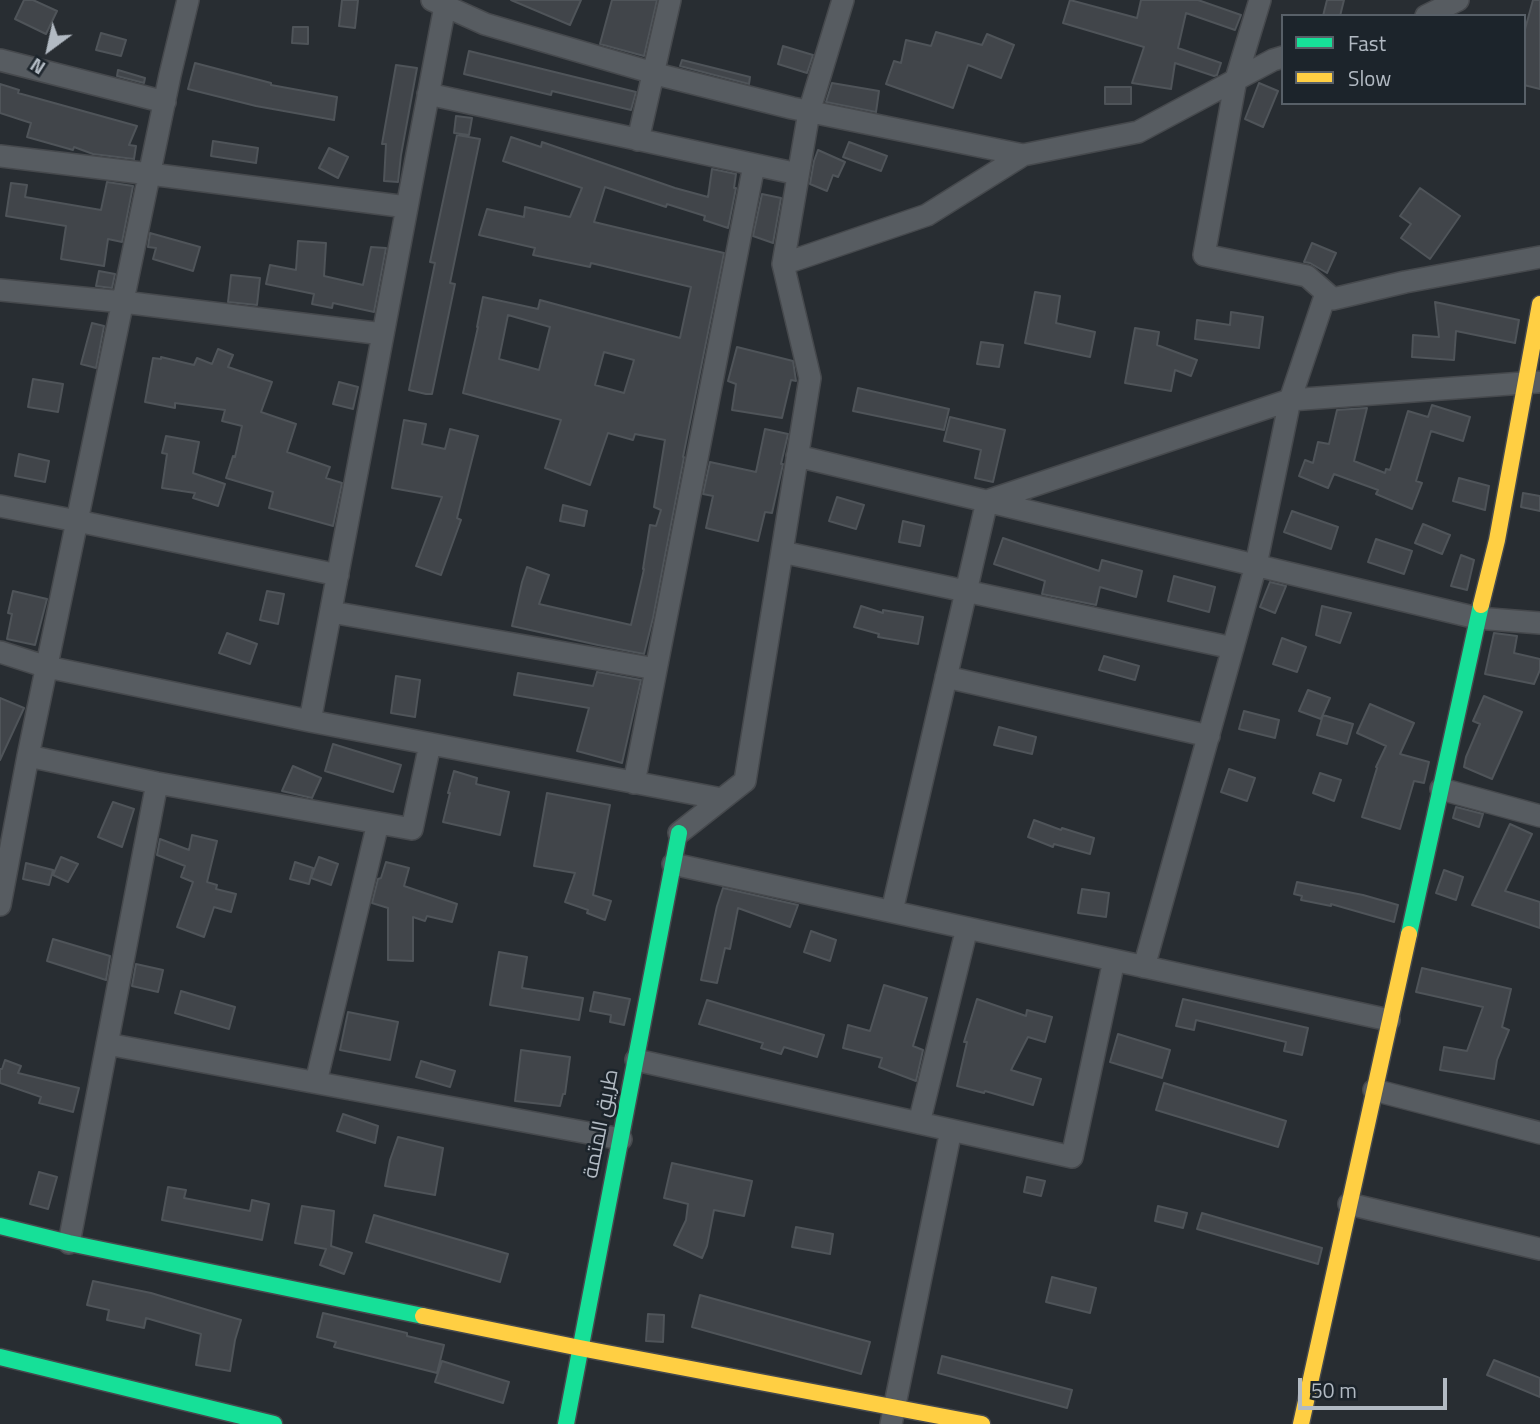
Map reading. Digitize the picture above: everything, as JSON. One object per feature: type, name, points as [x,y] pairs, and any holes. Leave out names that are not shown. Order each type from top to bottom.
[{"type":"street","points":[[1,899],[28,756],[188,0]]},
{"type":"street","points":[[638,140],[670,0]]},
{"type":"street","points":[[679,833],[745,781],[810,378],[783,264],[809,112],[843,0]]},
{"type":"street","points":[[1260,0],[1236,79],[1204,255],[1307,276],[1334,299],[1405,282],[1540,257]]},
{"type":"street","points":[[1430,14],[1458,0]]},
{"type":"street","points":[[310,721],[428,94],[439,3],[485,24],[653,73],[809,112],[1023,155]]},
{"type":"street","points":[[783,264],[927,215],[1023,155],[1138,132],[1281,58]]},
{"type":"street","points":[[0,60],[165,102]]},
{"type":"street","points":[[428,94],[798,174]]},
{"type":"street","points":[[0,156],[407,207]]},
{"type":"street","points":[[634,783],[754,165]]},
{"type":"street","points":[[0,290],[123,302],[383,334]]},
{"type":"street","points":[[1144,967],[1256,565],[1290,400],[1326,293]]},
{"type":"street","points":[[1301,1424],[1477,618],[1533,382],[1540,304]]},
{"type":"street","points":[[987,501],[1290,400],[1533,382]]},
{"type":"street","points":[[797,456],[1477,618],[1540,623]]},
{"type":"street","points":[[892,911],[987,501]]},
{"type":"street","points":[[0,506],[338,575]]},
{"type":"street","points":[[782,552],[1233,648]]},
{"type":"street","points":[[331,612],[656,669]]},
{"type":"street","points":[[0,653],[47,667],[310,721],[722,799]]},
{"type":"street","points":[[946,677],[1209,736]]},
{"type":"street","points":[[28,756],[157,783],[412,829],[430,744]]},
{"type":"street","points":[[69,1243],[157,783]]},
{"type":"street","points":[[1441,789],[1540,816]]},
{"type":"street","points":[[316,1082],[378,823]]},
{"type":"street","name":"طريق المتمة","points":[[566,1424],[679,833]]},
{"type":"street","points":[[673,863],[1389,1020]]},
{"type":"street","points":[[919,1123],[967,928]]},
{"type":"street","points":[[636,1060],[1072,1157],[1114,960]]},
{"type":"street","points":[[107,1044],[621,1139]]},
{"type":"street","points":[[1374,1090],[1540,1133]]},
{"type":"street","points":[[892,1416],[951,1130]]},
{"type":"street","points":[[1349,1204],[1540,1249]]},
{"type":"street","points":[[0,1226],[69,1243],[580,1348],[892,1416],[982,1424]]},
{"type":"street","points":[[0,1357],[274,1424]]},
{"type":"building","points":[[24,0],[33,0],[57,11],[46,34],[15,19]]},
{"type":"building","points":[[342,0],[358,0],[355,28],[339,26]]},
{"type":"building","points":[[511,0],[581,0],[570,25]]},
{"type":"building","points":[[612,0],[657,0],[644,56],[600,44]]},
{"type":"building","points":[[1070,0],[1137,18],[1141,0],[1198,0],[1241,15],[1235,30],[1186,13],[1178,48],[1221,63],[1217,75],[1214,76],[1175,63],[1171,89],[1132,83],[1144,47],[1063,23]]},
{"type":"building","points":[[1327,0],[1344,0],[1340,14],[1324,14]]},
{"type":"building","points":[[1533,0],[1540,0],[1540,89],[1526,86],[1526,26]]},
{"type":"building","points":[[293,27],[308,27],[308,44],[292,43]]},
{"type":"building","points":[[936,32],[982,45],[987,34],[1014,45],[1001,78],[968,65],[953,108],[886,84],[894,61],[901,63],[906,40],[931,46]]},
{"type":"building","points":[[101,33],[126,40],[121,56],[96,50]]},
{"type":"building","points":[[783,46],[813,55],[807,73],[778,64]]},
{"type":"building","points":[[469,51],[636,92],[631,110],[552,91],[551,95],[464,74]]},
{"type":"building","points":[[682,60],[750,77],[749,84],[680,66]]},
{"type":"building","points":[[195,63],[271,85],[337,97],[334,120],[256,106],[188,89]]},
{"type":"building","points":[[396,65],[417,68],[398,182],[384,181],[386,144],[382,144]]},
{"type":"building","points":[[118,70],[145,78],[144,83],[117,76]]},
{"type":"building","points":[[832,83],[879,91],[876,112],[826,102]]},
{"type":"building","points":[[1259,83],[1278,91],[1263,127],[1245,119]]},
{"type":"building","points":[[0,84],[19,90],[18,93],[137,126],[129,145],[136,146],[134,159],[93,154],[74,147],[73,150],[27,137],[31,123],[0,113]]},
{"type":"building","points":[[1105,87],[1131,87],[1131,104],[1105,104]]},
{"type":"building","points":[[456,116],[472,118],[469,135],[454,133]]},
{"type":"building","points":[[457,135],[480,139],[450,283],[455,284],[432,394],[426,394],[409,390],[435,263],[430,262]]},
{"type":"building","points":[[511,137],[541,147],[542,142],[708,197],[712,169],[736,174],[728,228],[704,220],[705,216],[667,204],[666,207],[605,187],[594,222],[724,253],[644,654],[512,626],[527,567],[549,575],[539,604],[631,625],[644,569],[650,525],[656,526],[661,510],[654,507],[665,440],[635,434],[633,440],[608,433],[590,485],[545,468],[561,420],[463,393],[483,297],[538,309],[540,300],[680,338],[691,287],[591,263],[590,267],[533,255],[535,248],[479,235],[487,209],[524,217],[525,207],[570,217],[582,188],[503,161]],"holes":[[[508,315],[550,327],[539,370],[499,359]],[[604,352],[634,360],[624,393],[595,385]]]},
{"type":"building","points":[[213,141],[258,148],[256,163],[211,156]]},
{"type":"building","points":[[849,142],[887,156],[881,171],[843,157]]},
{"type":"building","points":[[329,148],[348,157],[338,178],[319,168]]},
{"type":"building","points":[[818,150],[845,162],[838,177],[833,175],[827,191],[810,184]]},
{"type":"building","points":[[107,182],[133,186],[122,242],[108,239],[104,266],[61,259],[66,226],[6,216],[11,183],[27,185],[25,197],[101,210]]},
{"type":"building","points":[[1420,188],[1460,216],[1430,259],[1401,238],[1411,224],[1400,216]]},
{"type":"building","points":[[762,194],[781,198],[773,243],[753,236]]},
{"type":"building","points":[[150,233],[200,247],[193,271],[153,259],[156,248],[148,247]]},
{"type":"building","points":[[298,241],[326,243],[324,276],[363,285],[371,247],[386,248],[374,312],[333,303],[332,308],[312,304],[314,294],[266,284],[270,265],[296,270]]},
{"type":"building","points":[[1312,243],[1336,253],[1327,273],[1304,262]]},
{"type":"building","points":[[99,271],[115,274],[112,288],[96,286]]},
{"type":"building","points":[[231,275],[260,278],[257,305],[228,302]]},
{"type":"building","points":[[1035,292],[1060,296],[1056,323],[1095,332],[1090,357],[1025,343]]},
{"type":"building","points":[[1435,302],[1519,320],[1515,343],[1456,331],[1454,360],[1412,357],[1413,335],[1439,337]]},
{"type":"building","points":[[1231,312],[1263,317],[1259,348],[1195,339],[1197,320],[1230,325]]},
{"type":"building","points":[[92,323],[104,326],[96,368],[81,364]]},
{"type":"building","points":[[1135,328],[1159,332],[1157,345],[1197,360],[1191,376],[1175,370],[1171,391],[1125,383]]},
{"type":"building","points":[[981,342],[1003,345],[999,367],[977,364]]},
{"type":"building","points":[[737,347],[793,361],[796,381],[791,380],[782,418],[732,410],[736,384],[728,381]]},
{"type":"building","points":[[218,349],[233,355],[228,367],[272,382],[261,412],[296,424],[287,452],[330,467],[326,478],[342,483],[333,526],[269,508],[273,492],[226,478],[233,456],[235,457],[242,426],[222,421],[225,410],[175,403],[175,408],[145,402],[153,358],[161,357],[194,365],[197,358],[212,364]]},
{"type":"building","points":[[33,379],[63,384],[58,412],[28,407]]},
{"type":"building","points":[[339,382],[358,387],[353,409],[333,404]]},
{"type":"building","points":[[858,388],[949,409],[944,430],[853,411]]},
{"type":"building","points":[[1432,405],[1470,417],[1463,441],[1431,431],[1416,481],[1422,483],[1412,509],[1376,494],[1378,490],[1334,474],[1328,488],[1299,476],[1305,460],[1313,463],[1318,442],[1329,444],[1337,410],[1367,408],[1354,461],[1385,473],[1386,469],[1390,470],[1408,411],[1428,417]]},
{"type":"building","points":[[950,417],[1005,430],[993,482],[975,478],[981,450],[944,441]]},
{"type":"building","points":[[404,420],[426,424],[422,444],[445,449],[450,429],[478,436],[457,518],[461,520],[441,575],[416,566],[442,497],[392,488]]},
{"type":"building","points":[[765,429],[788,434],[772,513],[765,512],[758,541],[706,528],[713,496],[703,494],[710,462],[756,472]]},
{"type":"building","points":[[166,436],[199,442],[193,473],[225,484],[218,506],[193,498],[195,493],[162,488],[167,454],[162,453]]},
{"type":"building","points":[[19,454],[49,461],[45,482],[15,476]]},
{"type":"building","points":[[1459,478],[1489,486],[1485,510],[1453,501]]},
{"type":"building","points":[[1523,493],[1540,496],[1540,511],[1521,507]]},
{"type":"building","points":[[837,497],[864,505],[856,529],[829,521]]},
{"type":"building","points":[[563,505],[587,511],[584,526],[560,521]]},
{"type":"building","points":[[1292,511],[1338,527],[1331,549],[1284,532]]},
{"type":"building","points":[[903,521],[924,526],[920,546],[899,542]]},
{"type":"building","points":[[1423,524],[1450,535],[1442,554],[1415,543]]},
{"type":"building","points":[[1003,538],[1099,571],[1102,560],[1142,571],[1136,597],[1100,587],[1096,605],[1042,594],[1045,581],[994,564]]},
{"type":"building","points":[[1376,539],[1412,551],[1404,574],[1368,562]]},
{"type":"building","points":[[1461,555],[1474,560],[1467,590],[1451,586]]},
{"type":"building","points":[[1174,576],[1215,587],[1209,612],[1168,601]]},
{"type":"building","points":[[1270,582],[1286,586],[1275,613],[1260,607]]},
{"type":"building","points":[[13,591],[47,599],[35,645],[7,639],[12,614],[8,613]]},
{"type":"building","points":[[267,591],[284,594],[278,624],[260,620]]},
{"type":"building","points":[[861,606],[883,613],[883,610],[923,617],[918,644],[878,637],[879,634],[854,627]]},
{"type":"building","points":[[1322,606],[1351,613],[1340,643],[1316,635]]},
{"type":"building","points":[[227,633],[257,644],[250,664],[219,653]]},
{"type":"building","points":[[1494,633],[1517,636],[1514,653],[1540,659],[1540,670],[1534,684],[1485,674]]},
{"type":"building","points":[[1282,638],[1306,647],[1297,672],[1273,664]]},
{"type":"building","points":[[1104,656],[1139,666],[1135,680],[1099,670]]},
{"type":"building","points":[[597,672],[641,680],[622,763],[577,751],[589,708],[514,695],[518,673],[593,686]]},
{"type":"building","points":[[396,676],[420,680],[415,717],[391,713]]},
{"type":"building","points":[[1308,690],[1330,698],[1321,719],[1299,711]]},
{"type":"building","points":[[1484,696],[1522,712],[1492,779],[1464,767],[1480,724],[1473,721]]},
{"type":"building","points":[[0,698],[24,708],[0,760]]},
{"type":"building","points":[[1370,704],[1414,723],[1400,754],[1429,762],[1424,783],[1414,781],[1400,829],[1362,817],[1376,767],[1386,746],[1357,733]]},
{"type":"building","points":[[1244,711],[1279,720],[1275,738],[1239,729]]},
{"type":"building","points":[[1323,715],[1353,724],[1347,744],[1317,735]]},
{"type":"building","points":[[999,727],[1036,737],[1032,754],[994,745]]},
{"type":"building","points":[[333,744],[401,765],[393,792],[325,771]]},
{"type":"building","points":[[293,766],[321,778],[312,798],[282,791]]},
{"type":"building","points":[[1229,769],[1255,778],[1247,801],[1221,792]]},
{"type":"building","points":[[454,771],[477,778],[476,784],[509,792],[500,835],[443,822]]},
{"type":"building","points":[[1320,773],[1341,780],[1334,801],[1313,793]]},
{"type":"building","points":[[547,793],[610,805],[593,895],[611,901],[605,920],[587,913],[588,910],[565,902],[575,873],[534,866]]},
{"type":"building","points":[[113,802],[134,809],[122,847],[98,837]]},
{"type":"building","points":[[1456,807],[1483,814],[1479,827],[1453,818]]},
{"type":"building","points":[[1034,820],[1094,838],[1090,854],[1054,844],[1053,847],[1028,837]]},
{"type":"building","points":[[1510,824],[1532,834],[1505,891],[1540,902],[1540,928],[1472,905]]},
{"type":"building","points":[[192,835],[217,841],[207,882],[217,885],[216,889],[236,894],[231,912],[214,907],[204,937],[177,927],[193,882],[181,877],[185,866],[157,855],[160,839],[189,850]]},
{"type":"building","points":[[61,857],[78,864],[68,882],[53,875]]},
{"type":"building","points":[[319,857],[338,864],[331,885],[311,878]]},
{"type":"building","points":[[295,862],[313,868],[309,884],[290,879]]},
{"type":"building","points":[[386,862],[409,868],[404,886],[457,904],[452,922],[427,916],[425,921],[413,917],[413,961],[388,960],[388,908],[372,903]]},
{"type":"building","points":[[26,863],[53,870],[49,885],[23,879]]},
{"type":"building","points":[[1444,870],[1463,877],[1456,900],[1436,893]]},
{"type":"building","points":[[1297,882],[1398,905],[1394,922],[1331,904],[1301,900],[1302,896],[1294,894]]},
{"type":"building","points":[[723,888],[798,905],[790,927],[738,908],[730,949],[725,948],[717,983],[701,980]]},
{"type":"building","points":[[1082,889],[1109,893],[1106,917],[1078,913]]},
{"type":"building","points":[[811,931],[836,940],[830,961],[804,952]]},
{"type":"building","points":[[53,939],[110,956],[106,980],[47,961]]},
{"type":"building","points":[[499,952],[527,957],[522,988],[583,998],[579,1020],[490,1005]]},
{"type":"building","points":[[136,964],[163,970],[158,992],[132,986]]},
{"type":"building","points":[[1422,968],[1511,989],[1502,1027],[1509,1030],[1497,1060],[1494,1079],[1440,1070],[1444,1047],[1467,1051],[1483,1007],[1416,992]]},
{"type":"building","points":[[884,985],[927,998],[913,1046],[923,1050],[916,1081],[879,1067],[882,1058],[843,1048],[848,1025],[870,1031]]},
{"type":"building","points":[[181,991],[235,1007],[229,1029],[175,1013]]},
{"type":"building","points":[[594,992],[630,999],[624,1025],[610,1022],[611,1015],[590,1011]]},
{"type":"building","points":[[977,999],[1026,1016],[1027,1010],[1052,1017],[1045,1042],[1028,1037],[1011,1070],[1041,1079],[1033,1105],[957,1086],[967,1042],[964,1042]]},
{"type":"building","points":[[1183,999],[1308,1028],[1302,1055],[1284,1051],[1286,1042],[1196,1020],[1194,1030],[1176,1026]]},
{"type":"building","points":[[707,1000],[824,1035],[817,1057],[784,1047],[781,1054],[761,1048],[763,1043],[699,1024]]},
{"type":"building","points":[[348,1012],[398,1022],[390,1060],[340,1050]]},
{"type":"building","points":[[1118,1034],[1170,1050],[1162,1078],[1110,1062]]},
{"type":"building","points":[[521,1050],[570,1057],[565,1094],[560,1106],[515,1101]]},
{"type":"building","points":[[5,1060],[21,1066],[18,1073],[79,1088],[73,1112],[39,1103],[41,1097],[0,1083],[0,1069]]},
{"type":"building","points":[[421,1061],[455,1071],[450,1087],[416,1077]]},
{"type":"building","points":[[1164,1083],[1286,1121],[1278,1147],[1156,1110]]},
{"type":"building","points":[[343,1114],[378,1126],[375,1143],[337,1131]]},
{"type":"building","points":[[398,1137],[443,1148],[435,1195],[385,1186]]},
{"type":"building","points":[[672,1163],[752,1181],[744,1216],[714,1210],[702,1258],[674,1245],[686,1220],[688,1204],[664,1198]]},
{"type":"building","points":[[39,1172],[57,1177],[48,1209],[30,1204]]},
{"type":"building","points":[[1027,1177],[1045,1181],[1041,1196],[1024,1192]]},
{"type":"building","points":[[168,1187],[186,1190],[184,1198],[250,1211],[252,1200],[269,1204],[262,1240],[162,1220]]},
{"type":"building","points":[[302,1206],[334,1211],[331,1246],[352,1253],[344,1274],[320,1265],[326,1249],[295,1243]]},
{"type":"building","points":[[1158,1206],[1187,1213],[1183,1228],[1155,1221]]},
{"type":"building","points":[[1202,1213],[1322,1248],[1318,1264],[1197,1229]]},
{"type":"building","points":[[374,1215],[508,1254],[500,1282],[366,1242]]},
{"type":"building","points":[[796,1227],[833,1234],[830,1254],[792,1247]]},
{"type":"building","points":[[1052,1277],[1096,1288],[1090,1313],[1046,1302]]},
{"type":"building","points":[[93,1281],[151,1293],[241,1320],[230,1371],[196,1365],[201,1334],[146,1318],[144,1328],[107,1320],[109,1310],[87,1305]]},
{"type":"building","points":[[700,1295],[870,1342],[861,1374],[692,1327]]},
{"type":"building","points":[[323,1313],[407,1333],[407,1336],[444,1345],[437,1373],[334,1347],[336,1342],[317,1337]]},
{"type":"building","points":[[648,1314],[664,1315],[663,1342],[646,1341]]},
{"type":"building","points":[[942,1356],[1072,1390],[1067,1408],[938,1373]]},
{"type":"building","points":[[1494,1360],[1540,1378],[1540,1397],[1487,1375]]},
{"type":"building","points":[[442,1361],[509,1382],[503,1403],[435,1382]]},
{"type":"traffic: fast","points":[[1409,934],[1481,605]]},
{"type":"traffic: fast","points":[[566,1424],[679,833]]},
{"type":"traffic: fast","points":[[0,1226],[69,1243],[423,1316]]},
{"type":"traffic: fast","points":[[0,1357],[274,1424]]},
{"type":"traffic: slow","points":[[1481,605],[1497,540],[1540,304]]},
{"type":"traffic: slow","points":[[1301,1424],[1409,934]]},
{"type":"traffic: slow","points":[[423,1316],[982,1424]]}]
